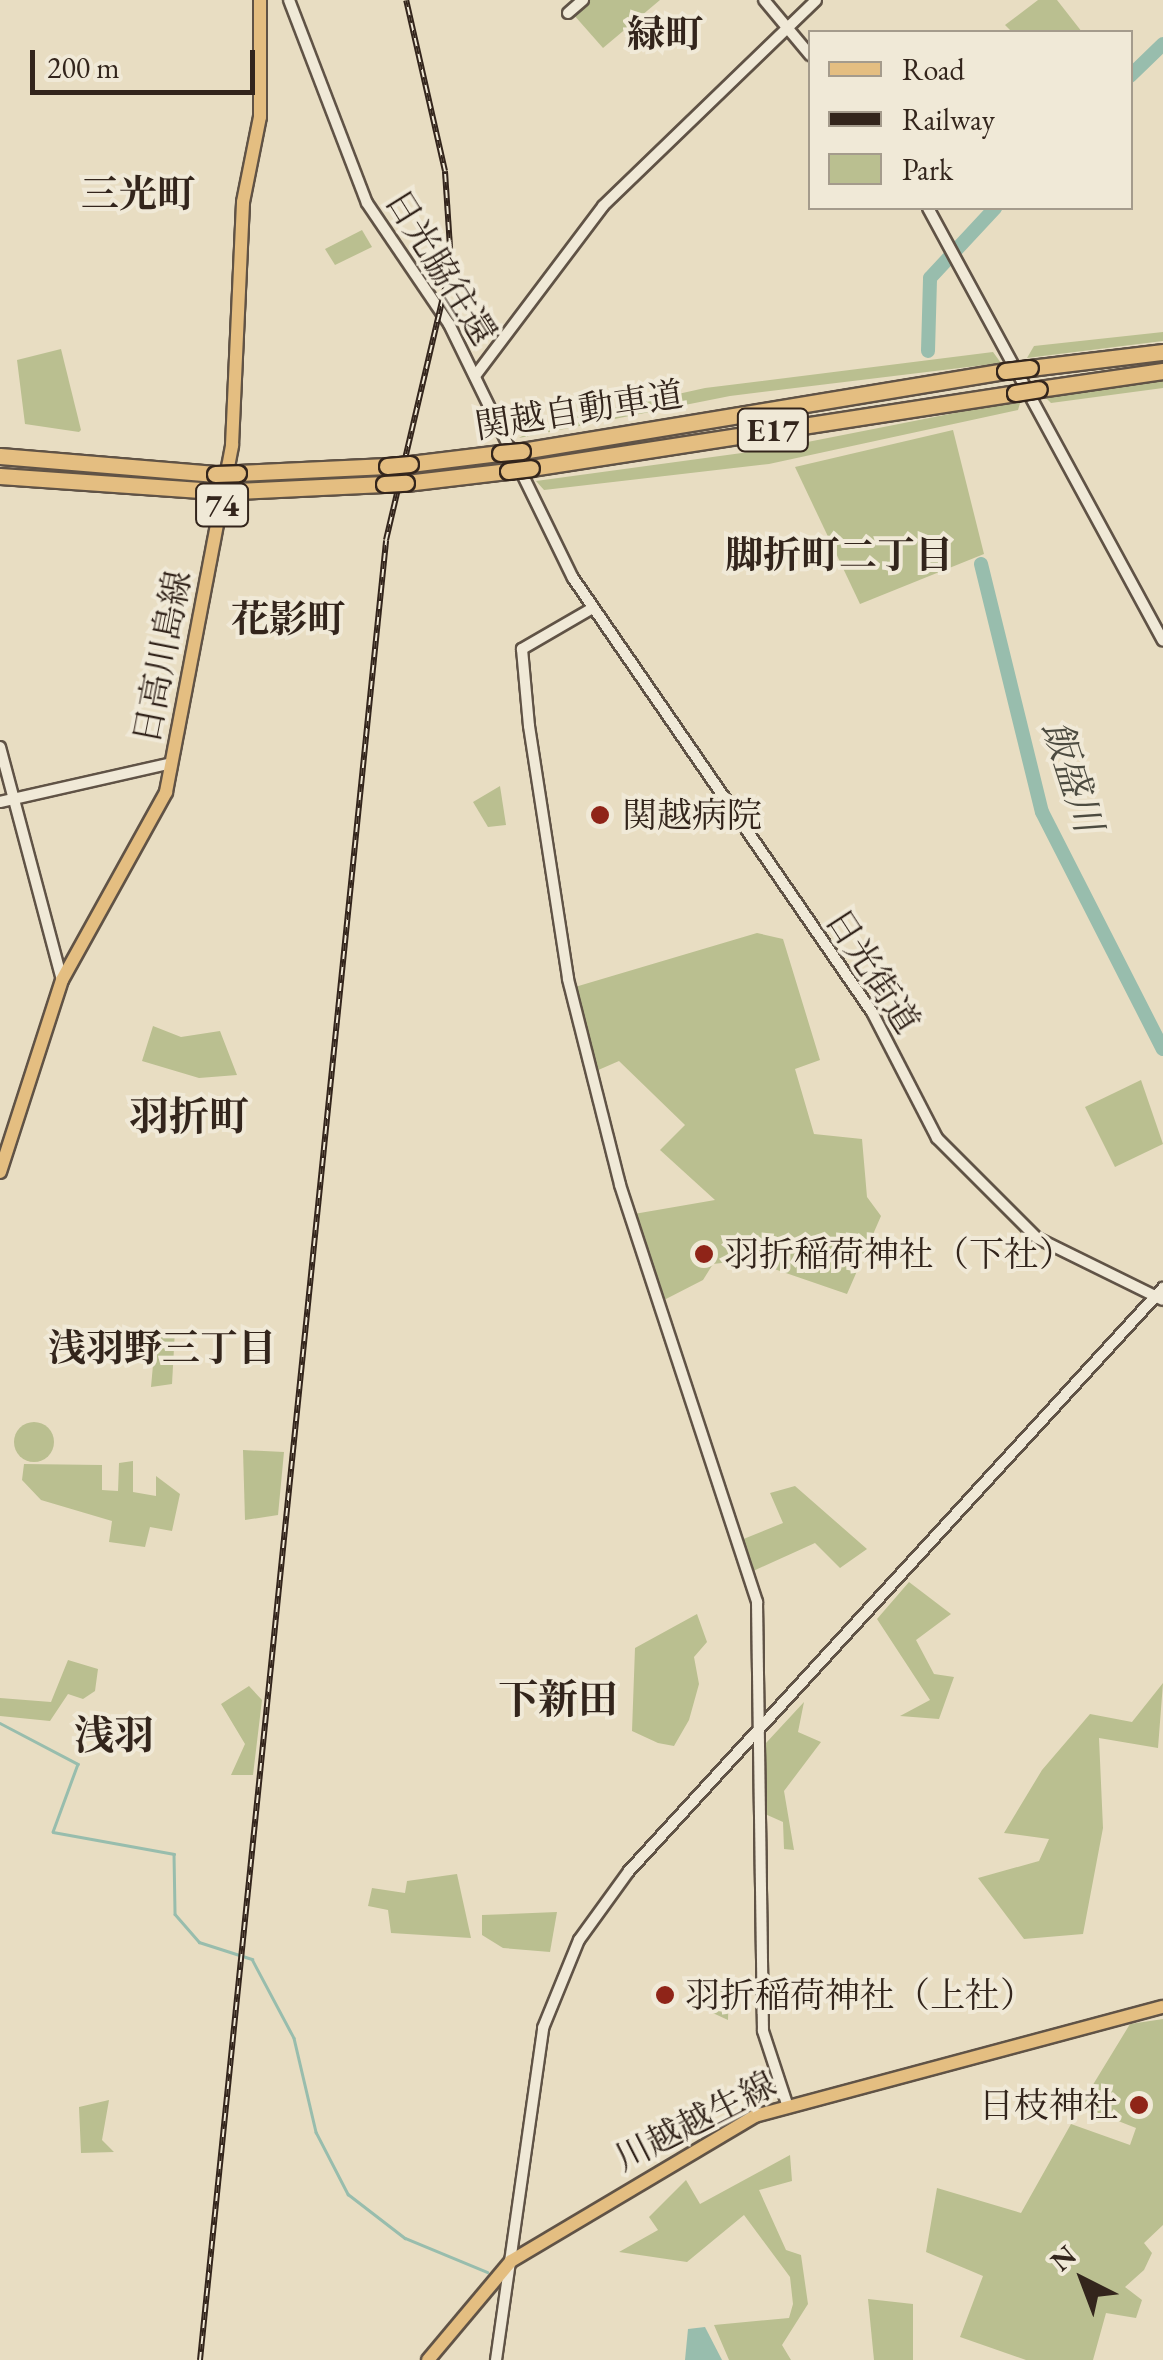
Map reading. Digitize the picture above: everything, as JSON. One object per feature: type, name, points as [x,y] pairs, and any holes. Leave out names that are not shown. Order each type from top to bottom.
[{"type":"highway","name":"関越自動車道","points":[[0,456],[215,474],[522,450],[1030,368],[1163,352]]},
{"type":"highway","name":"関越自動車道","points":[[0,476],[214,491],[531,468],[1163,371]]},
{"type":"main road","name":"日高川島線","points":[[0,1172],[62,980],[154,823],[172,763],[232,444],[243,202],[260,116],[260,0]]},
{"type":"main road","name":"川越越生線","points":[[428,2360],[511,2261],[676,2157],[787,2104],[1163,2008]]},
{"type":"street","name":"日光脇往還","points":[[289,0],[367,204],[475,376],[591,609]]},
{"type":"street","points":[[568,13],[583,0]]},
{"type":"street","points":[[764,0],[808,53]]},
{"type":"street","points":[[475,376],[602,206],[816,0]]},
{"type":"street","points":[[929,210],[958,256],[1163,640]]},
{"type":"street","points":[[591,609],[522,650],[558,920],[632,1226],[757,1602],[763,2031],[787,2104]]},
{"type":"street","name":"日光街道","points":[[591,609],[872,1012],[950,1157],[1037,1238],[1160,1295]]},
{"type":"street","points":[[0,747],[6,800],[62,980]]},
{"type":"street","points":[[6,800],[172,763]]},
{"type":"street","points":[[496,2360],[543,2028],[562,1973],[630,1872],[1160,1295]]},
{"type":"green space","points":[[589,0],[660,0],[603,48],[573,14]]},
{"type":"green space","points":[[1038,0],[1057,0],[1080,30],[1010,30],[1005,25]]},
{"type":"green space","points":[[362,230],[372,247],[335,265],[325,249]]},
{"type":"green space","points":[[1163,332],[1163,341],[1027,358],[1034,346]]},
{"type":"green space","points":[[61,349],[79,432],[25,424],[17,360]]},
{"type":"green space","points":[[993,352],[1001,363],[730,396],[519,438],[543,424],[705,388]]},
{"type":"green space","points":[[1163,380],[1163,388],[1051,403],[1044,396]]},
{"type":"green space","points":[[1021,400],[1018,410],[769,464],[544,490],[536,481],[772,449]]},
{"type":"green space","points":[[953,430],[984,554],[860,604],[795,467]]},
{"type":"green space","points":[[500,786],[506,825],[488,827],[473,802]]},
{"type":"green space","points":[[757,933],[783,939],[820,1060],[795,1069],[814,1134],[862,1139],[867,1197],[881,1216],[847,1294],[748,1260],[713,1264],[703,1280],[664,1300],[634,1214],[715,1200],[660,1150],[685,1125],[619,1061],[596,1071],[575,987]]},
{"type":"green space","points":[[153,1026],[181,1037],[220,1031],[237,1075],[199,1078],[142,1061]]},
{"type":"green space","points":[[1141,1080],[1163,1144],[1115,1167],[1085,1107]]},
{"type":"green space","points":[[175,1330],[172,1384],[151,1387],[156,1332]]},
{"type":"green space","points":[[34,1422],[48,1428],[54,1442],[48,1456],[34,1462],[20,1456],[14,1442],[20,1428]]},
{"type":"green space","points":[[243,1450],[284,1452],[278,1515],[245,1520]]},
{"type":"green space","points":[[133,1461],[133,1492],[156,1496],[156,1476],[180,1494],[172,1531],[150,1527],[145,1547],[109,1542],[112,1521],[41,1500],[22,1480],[24,1464],[102,1465],[102,1490],[118,1491],[119,1463]]},
{"type":"green space","points":[[795,1486],[867,1549],[840,1568],[815,1543],[751,1572],[741,1540],[783,1523],[770,1493]]},
{"type":"green space","points":[[909,1582],[951,1614],[916,1640],[934,1674],[954,1677],[939,1719],[900,1716],[930,1700],[877,1619]]},
{"type":"green space","points":[[697,1614],[707,1642],[694,1657],[699,1684],[689,1720],[674,1746],[658,1743],[632,1731],[635,1648]]},
{"type":"green space","points":[[68,1660],[98,1669],[95,1691],[83,1699],[68,1694],[50,1721],[0,1716],[0,1698],[51,1702]]},
{"type":"green space","points":[[1163,1683],[1158,1748],[1099,1738],[1103,1828],[1083,1934],[1024,1939],[978,1878],[1039,1861],[1049,1839],[1004,1833],[1042,1770],[1090,1714],[1132,1722]]},
{"type":"green space","points":[[249,1686],[262,1700],[253,1775],[231,1775],[245,1744],[221,1704]]},
{"type":"green space","points":[[804,1702],[798,1732],[821,1742],[784,1791],[794,1850],[784,1849],[783,1822],[765,1814],[766,1743]]},
{"type":"green space","points":[[457,1874],[471,1938],[391,1933],[388,1910],[368,1906],[372,1888],[405,1893],[407,1881]]},
{"type":"green space","points":[[557,1912],[550,1952],[503,1948],[482,1935],[482,1915]]},
{"type":"green space","points":[[699,1976],[729,1983],[728,2020],[691,2003]]},
{"type":"green space","points":[[1163,2019],[1163,2225],[1144,2243],[1152,2253],[1144,2270],[1125,2287],[1142,2300],[1136,2318],[1106,2313],[1093,2360],[1026,2360],[960,2337],[983,2276],[926,2252],[937,2188],[1021,2213],[1071,2124],[1130,2145],[1136,2128],[1080,2106],[1130,2024]]},
{"type":"green space","points":[[109,2100],[102,2140],[114,2152],[81,2153],[79,2107]]},
{"type":"green space","points":[[790,2155],[792,2181],[759,2190],[786,2250],[801,2255],[808,2304],[782,2345],[791,2360],[729,2360],[714,2325],[789,2318],[793,2304],[790,2277],[744,2215],[687,2262],[619,2252],[658,2230],[649,2217],[686,2180],[700,2204]]},
{"type":"green space","points":[[868,2299],[913,2304],[913,2360],[874,2360]]},
{"type":"shaded area","points":[[705,2327],[722,2360],[685,2360],[688,2329]]},
{"type":"waterway","name":"飯盛川","points":[[1133,73],[1163,44]]},
{"type":"waterway","name":"飯盛川","points":[[928,351],[930,278],[993,210]]},
{"type":"waterway","name":"飯盛川","points":[[981,564],[1042,812],[1163,1049]]},
{"type":"waterway","points":[[0,1723],[78,1764],[53,1832],[174,1854],[175,1914],[199,1942],[252,1959],[294,2038],[316,2132],[348,2194],[405,2238],[487,2272]]},
{"type":"railway","points":[[200,2360],[386,540],[451,262],[445,171],[406,0]]},
{"type":"place","name":"関越病院","points":[[600,815]]},
{"type":"place","name":"羽折稲荷神社（下社）","points":[[704,1254]]},
{"type":"place","name":"羽折稲荷神社（上社）","points":[[665,1995]]},
{"type":"place","name":"日枝神社","points":[[1139,2105]]},
{"type":"district","name":"緑町","points":[[665,34]]},
{"type":"district","name":"三光町","points":[[138,194]]},
{"type":"district","name":"脚折町二丁目","points":[[839,555]]},
{"type":"district","name":"花影町","points":[[288,619]]},
{"type":"district","name":"羽折町","points":[[189,1116]]},
{"type":"district","name":"浅羽野三丁目","points":[[162,1348]]},
{"type":"district","name":"下新田","points":[[558,1699]]},
{"type":"district","name":"浅羽","points":[[114,1735]]}]
